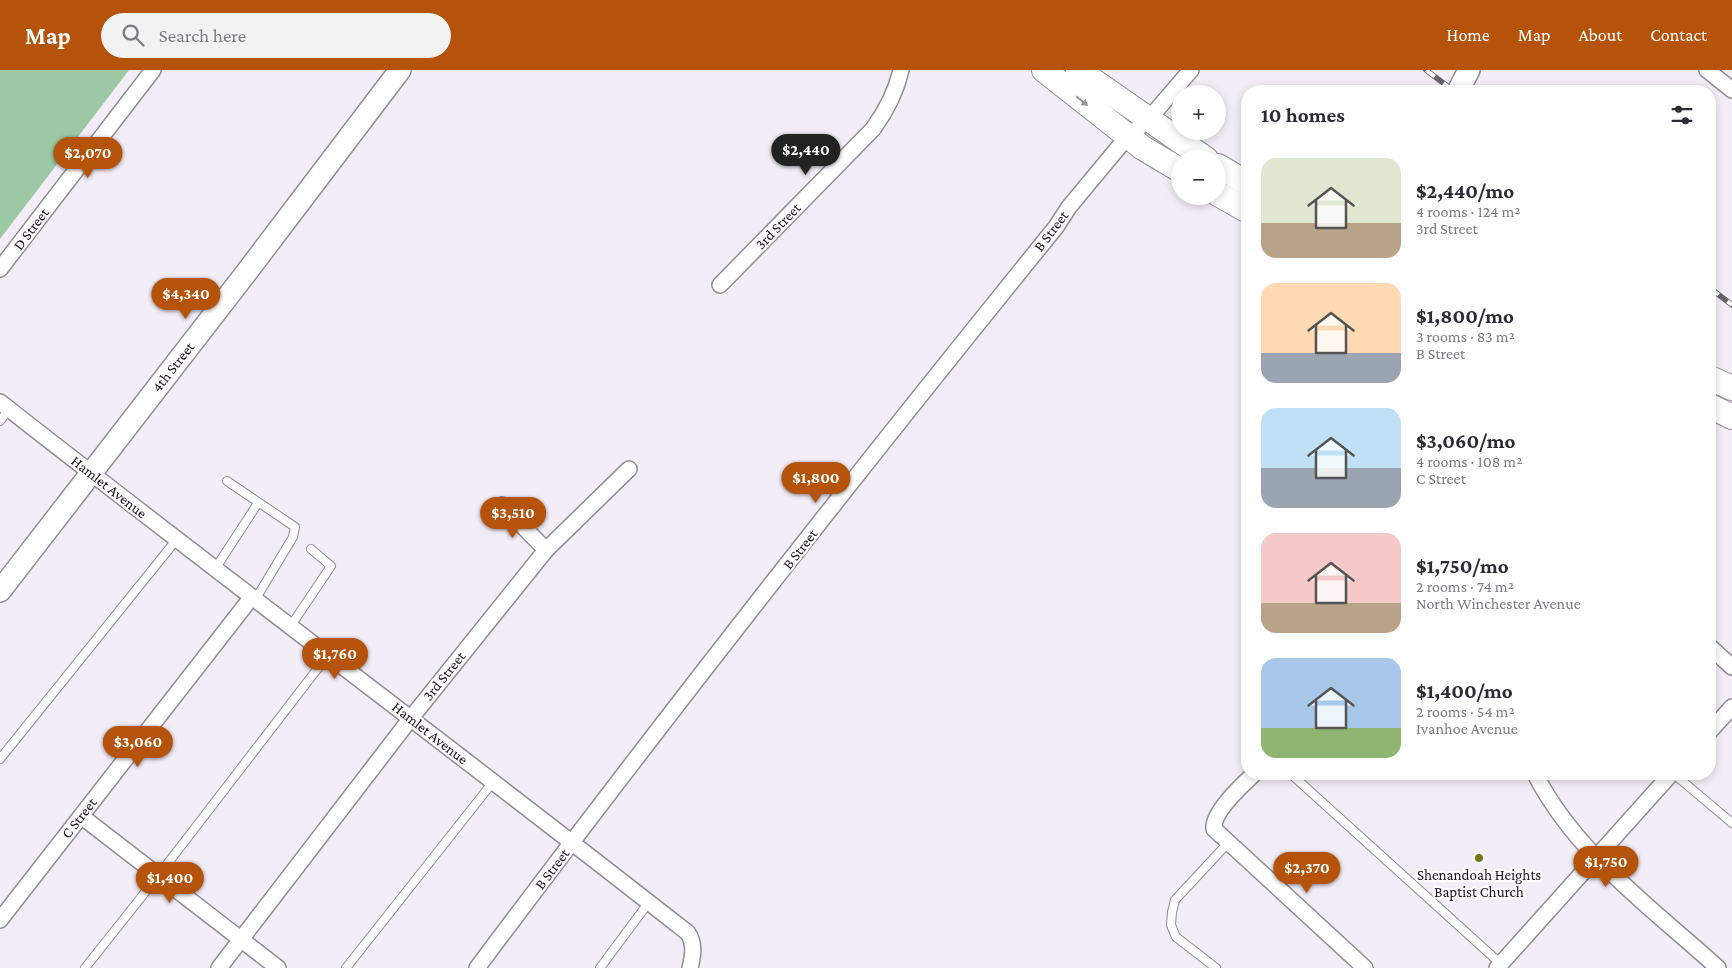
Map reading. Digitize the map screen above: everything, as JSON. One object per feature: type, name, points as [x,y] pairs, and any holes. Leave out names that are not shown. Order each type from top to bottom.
[{"type":"main road","points":[[1044,70],[1143,148],[1171,165]]},
{"type":"main road","points":[[1078,70],[1193,150]]},
{"type":"main road","points":[[1226,171],[1241,180]]},
{"type":"main road","points":[[1226,199],[1241,208]]},
{"type":"main road","points":[[1716,381],[1732,388]]},
{"type":"main road","points":[[1716,409],[1732,417]]},
{"type":"street","name":"D Street","points":[[0,269],[153,70]]},
{"type":"street","name":"4th Street","points":[[0,591],[400,70]]},
{"type":"street","name":"3rd Street","points":[[720,285],[873,129],[883,116],[894,93],[901,70]]},
{"type":"street","name":"B Street","points":[[477,968],[572,842],[918,398],[1056,227],[1069,207],[1128,136],[1148,120],[1191,70]]},
{"type":"street","points":[[1461,85],[1469,70]]},
{"type":"street","points":[[1707,70],[1732,90]]},
{"type":"street","name":"Hamlet Avenue","points":[[3,411],[90,473],[177,539],[688,933],[693,949],[690,968]]},
{"type":"street","name":"3rd Street","points":[[219,968],[410,718],[546,550],[630,469]]},
{"type":"street","points":[[502,505],[546,550]]},
{"type":"street","name":"C Street","points":[[0,920],[253,599]]},
{"type":"street","points":[[1716,652],[1732,667]]},
{"type":"street","points":[[1716,724],[1732,707]]},
{"type":"street","points":[[1248,780],[1223,807],[1213,824],[1217,833],[1365,968]]},
{"type":"street","points":[[1538,780],[1555,809],[1597,857],[1718,968]]},
{"type":"street","points":[[1499,966],[1667,780]]},
{"type":"street","points":[[81,816],[278,968]]},
{"type":"lane","points":[[227,481],[258,504],[295,527],[293,537],[253,599]]},
{"type":"lane","points":[[215,569],[258,504]]},
{"type":"lane","points":[[0,759],[177,539]]},
{"type":"lane","points":[[290,627],[331,566],[311,549]]},
{"type":"lane","points":[[85,968],[328,655]]},
{"type":"lane","points":[[1298,780],[1499,966]]},
{"type":"lane","points":[[1679,780],[1732,823]]},
{"type":"lane","points":[[346,968],[493,782]]},
{"type":"lane","points":[[1216,968],[1176,937],[1171,925],[1172,912],[1175,900],[1228,843]]},
{"type":"lane","points":[[600,968],[649,902]]},
{"type":"green space","points":[[0,70],[129,70],[0,239]]},
{"type":"railway","points":[[1426,70],[1446,85]]},
{"type":"railway","points":[[1716,293],[1732,305]]},
{"type":"place","name":"Shenandoah Heights Baptist Church","points":[[1479,858]]}]
